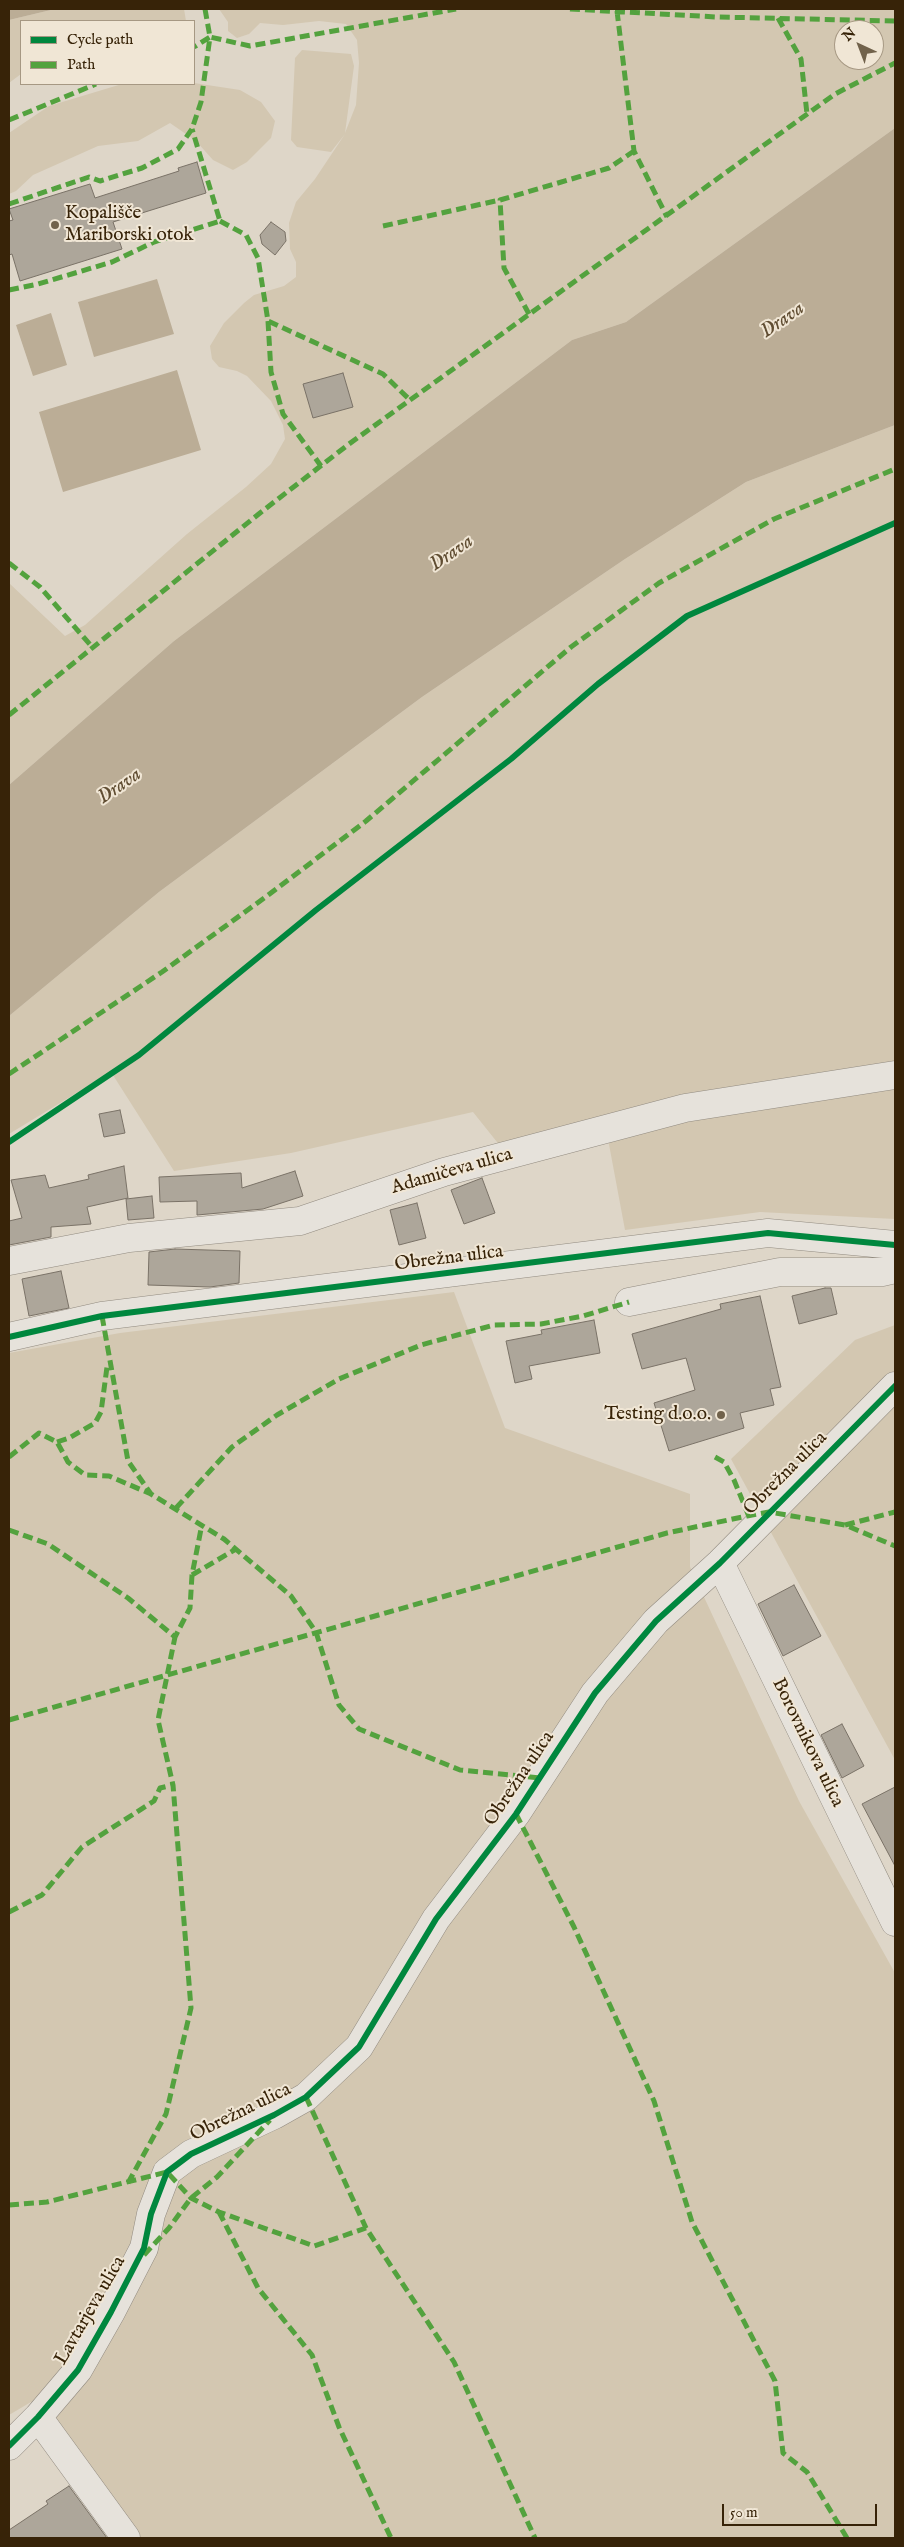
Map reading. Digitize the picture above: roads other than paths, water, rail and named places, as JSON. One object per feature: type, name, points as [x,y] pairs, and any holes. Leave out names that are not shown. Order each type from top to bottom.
[{"type":"street","name":"Adamičeva ulica","points":[[9,1261],[129,1238],[300,1221],[444,1172],[685,1108],[895,1075]]},
{"type":"street","name":"Obrežna ulica","points":[[9,1337],[102,1316],[768,1233],[895,1245]]},
{"type":"street","points":[[629,1302],[780,1272],[882,1272],[895,1269]]},
{"type":"street","name":"Obrežna ulica","points":[[167,2172],[191,2154],[274,2115],[306,2097],[359,2047],[436,1919],[521,1806],[595,1693],[656,1621],[720,1563],[895,1386]]},
{"type":"street","name":"Borovnikova ulica","points":[[720,1563],[895,1922]]},
{"type":"street","name":"Lavtarjeva ulica","points":[[9,2446],[38,2417],[78,2370],[144,2248],[151,2214],[167,2172]]},
{"type":"street","points":[[38,2417],[126,2538]]},
{"type":"water","points":[[9,9],[55,9],[9,20]]},
{"type":"water","name":"Drava","points":[[895,128],[895,425],[746,482],[625,559],[422,697],[159,892],[9,1016],[9,785],[174,641],[572,340],[626,322]]},
{"type":"water","points":[[157,279],[174,334],[94,357],[78,302]]},
{"type":"water","points":[[51,313],[67,365],[33,376],[16,325]]},
{"type":"water","points":[[177,370],[201,450],[63,492],[39,412]]},
{"type":"place","name":"Kopališče Mariborski otok","points":[[55,225]]},
{"type":"place","name":"Testing d.o.o.","points":[[721,1415]]}]
